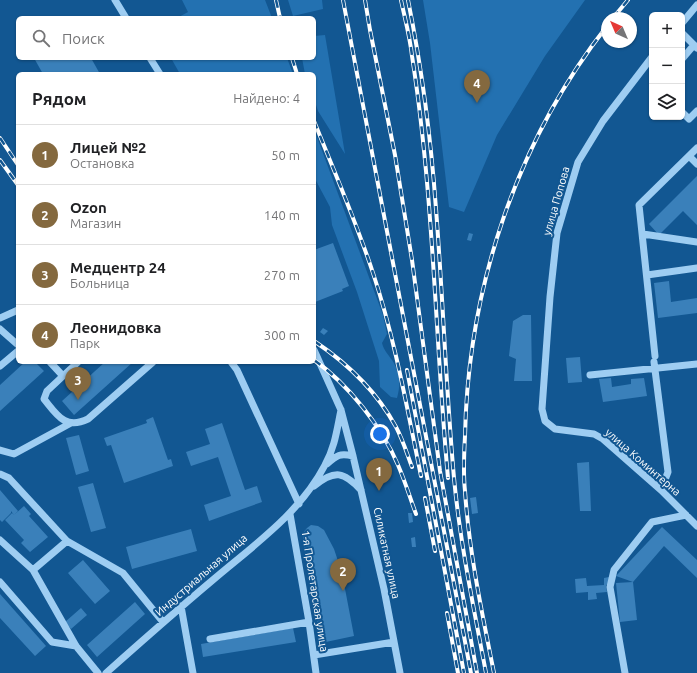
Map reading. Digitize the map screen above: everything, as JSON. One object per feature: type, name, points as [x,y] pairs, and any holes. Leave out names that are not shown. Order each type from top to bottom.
[{"type":"street","points":[[115,0],[125,16]]},
{"type":"street","points":[[685,20],[697,6]]},
{"type":"street","points":[[685,36],[696,46],[685,56]]},
{"type":"street","points":[[151,60],[159,72]]},
{"type":"street","name":"улица Попова","points":[[545,421],[542,404],[550,298],[557,233],[578,162],[603,121],[649,61]]},
{"type":"street","points":[[685,115],[689,119],[697,111]]},
{"type":"street","points":[[663,487],[668,472],[639,205],[697,148]]},
{"type":"street","points":[[689,156],[697,164]]},
{"type":"street","points":[[643,234],[697,242]]},
{"type":"street","points":[[647,275],[697,268]]},
{"type":"street","points":[[0,318],[16,311]]},
{"type":"street","points":[[0,329],[16,343]]},
{"type":"street","points":[[0,366],[16,353]]},
{"type":"street","name":"Силикатная улица","points":[[316,354],[341,410],[362,491],[400,673]]},
{"type":"street","points":[[590,375],[655,362],[697,364]]},
{"type":"street","points":[[52,364],[63,376]]},
{"type":"street","points":[[76,364],[47,391],[44,399],[61,420],[71,423],[80,423],[88,419],[151,364]]},
{"type":"street","points":[[232,364],[299,504]]},
{"type":"street","name":"Индустриальная улица","points":[[106,673],[181,606],[290,514],[299,504],[325,466],[335,444],[341,410]]},
{"type":"street","name":"улица Коминтерна","points":[[545,421],[555,429],[594,434],[603,439],[663,487],[697,526]]},
{"type":"street","points":[[0,450],[14,454],[71,423]]},
{"type":"street","name":"Индустриальная улица","points":[[325,466],[339,455],[344,454],[353,456]]},
{"type":"street","points":[[0,474],[9,478],[66,541],[123,573],[163,622]]},
{"type":"street","name":"Индустриальная улица","points":[[308,491],[329,476],[338,475],[345,476],[362,491]]},
{"type":"street","name":"1-я Пролетарская улица","points":[[290,514],[309,622],[316,673]]},
{"type":"street","points":[[625,673],[610,587],[614,570],[652,522],[687,514]]},
{"type":"street","points":[[0,540],[33,570],[76,646],[98,673]]},
{"type":"street","points":[[33,570],[66,541]]},
{"type":"street","points":[[0,582],[52,642],[76,646]]},
{"type":"street","points":[[181,606],[193,673]]},
{"type":"street","points":[[210,639],[309,622]]},
{"type":"street","points":[[314,655],[394,642]]},
{"type":"shaded area","points":[[182,0],[265,0],[271,16],[181,16],[188,12]]},
{"type":"shaded area","points":[[288,0],[322,0],[323,9],[293,16]]},
{"type":"shaded area","points":[[423,0],[585,0],[545,56],[497,135],[464,212],[449,207],[430,43]]},
{"type":"shaded area","points":[[325,35],[345,154],[318,111],[316,105],[316,72],[305,72],[302,60],[316,60],[316,36]]},
{"type":"shaded area","points":[[172,60],[288,60],[292,72],[179,72]]},
{"type":"shaded area","points":[[316,134],[383,315],[387,334],[382,343],[395,365],[398,374],[399,388],[397,398],[391,397],[380,387],[379,361],[357,292],[332,225],[330,207],[316,181]]},
{"type":"building","points":[[35,60],[92,60],[99,72],[42,72]]},
{"type":"building","points":[[697,176],[697,225],[683,211],[659,235],[649,224]]},
{"type":"building","points":[[469,233],[473,234],[471,241],[467,240]]},
{"type":"building","points":[[333,243],[349,286],[342,289],[343,291],[316,302],[316,249]]},
{"type":"building","points":[[669,281],[671,302],[697,298],[697,313],[658,318],[654,283]]},
{"type":"building","points":[[523,315],[531,315],[532,381],[514,381],[516,359],[509,356],[513,321]]},
{"type":"building","points":[[323,328],[328,331],[324,335],[320,332]]},
{"type":"building","points":[[580,357],[582,382],[568,383],[566,358]]},
{"type":"building","points":[[23,364],[37,364],[44,371],[0,411],[0,385]]},
{"type":"building","points":[[103,364],[131,364],[74,415],[62,401]]},
{"type":"building","points":[[611,378],[612,387],[631,384],[631,379],[644,378],[647,396],[603,402],[599,379]]},
{"type":"building","points":[[153,417],[168,460],[171,459],[173,466],[124,483],[111,445],[107,446],[104,438],[147,423],[146,420]]},
{"type":"building","points":[[222,423],[245,490],[257,486],[262,502],[209,521],[204,505],[231,496],[218,457],[191,466],[186,452],[210,444],[205,429]]},
{"type":"building","points":[[79,435],[89,471],[76,475],[66,438]]},
{"type":"building","points":[[589,462],[591,511],[580,511],[577,463]]},
{"type":"building","points":[[93,483],[106,528],[91,532],[78,487]]},
{"type":"building","points":[[0,490],[18,511],[14,515],[11,511],[11,513],[2,522],[0,520]]},
{"type":"building","points":[[476,497],[478,513],[472,514],[470,498]]},
{"type":"building","points":[[24,506],[31,514],[29,516],[48,537],[30,552],[21,543],[24,540],[5,520],[12,513],[14,515]]},
{"type":"building","points":[[408,513],[412,513],[413,522],[409,523]]},
{"type":"building","points":[[311,525],[318,526],[324,530],[334,549],[342,573],[354,636],[321,643],[303,542],[303,533]]},
{"type":"building","points":[[662,527],[697,560],[697,578],[664,546],[633,582],[616,576]]},
{"type":"building","points":[[191,529],[197,551],[132,569],[126,547]]},
{"type":"building","points":[[415,537],[416,547],[412,547],[411,538]]},
{"type":"building","points":[[83,560],[110,591],[95,604],[68,573]]},
{"type":"building","points":[[609,577],[609,584],[606,585],[607,592],[596,593],[597,599],[588,600],[588,592],[576,593],[575,579],[586,578],[587,586],[604,585],[604,578]]},
{"type":"building","points":[[633,582],[637,620],[620,622],[616,583]]},
{"type":"building","points":[[0,594],[46,646],[35,656],[0,618]]},
{"type":"building","points":[[135,602],[145,614],[97,657],[87,645]]},
{"type":"building","points":[[81,608],[87,615],[71,629],[65,622]]},
{"type":"building","points":[[293,628],[296,642],[203,657],[201,644]]},
{"type":"railway","points":[[276,0],[280,16]]},
{"type":"railway","points":[[343,0],[471,673]]},
{"type":"railway","points":[[365,0],[395,155],[412,260],[440,471],[477,673]]},
{"type":"railway","points":[[401,0],[409,35],[425,161],[448,478]]},
{"type":"railway","points":[[408,0],[422,78],[434,183],[454,478],[468,576],[486,673]]},
{"type":"railway","points":[[618,12],[628,0]]},
{"type":"railway","points":[[494,673],[473,560],[464,477],[468,381],[476,326],[487,272],[503,219],[523,168],[547,118],[575,71],[601,34]]},
{"type":"railway","points":[[293,60],[296,72]]},
{"type":"railway","points":[[316,126],[345,196],[381,298],[400,374],[421,476]]},
{"type":"railway","points":[[0,138],[16,162]]},
{"type":"railway","points":[[0,160],[16,182]]},
{"type":"railway","points":[[316,342],[338,359],[360,379],[380,402],[403,442],[412,467]]},
{"type":"railway","points":[[316,362],[339,381],[363,407],[383,436],[398,465],[416,514]]},
{"type":"railway","points":[[407,370],[464,673]]},
{"type":"railway","points":[[425,498],[435,551]]},
{"type":"railway","points":[[447,613],[458,673]]},
{"type":"place","name":"Леонидовка","points":[[477,103]]},
{"type":"place","name":"Медцентр 24","points":[[78,400]]},
{"type":"place","name":"Лицей №2","points":[[379,491]]},
{"type":"place","name":"Ozon","points":[[343,591]]}]
